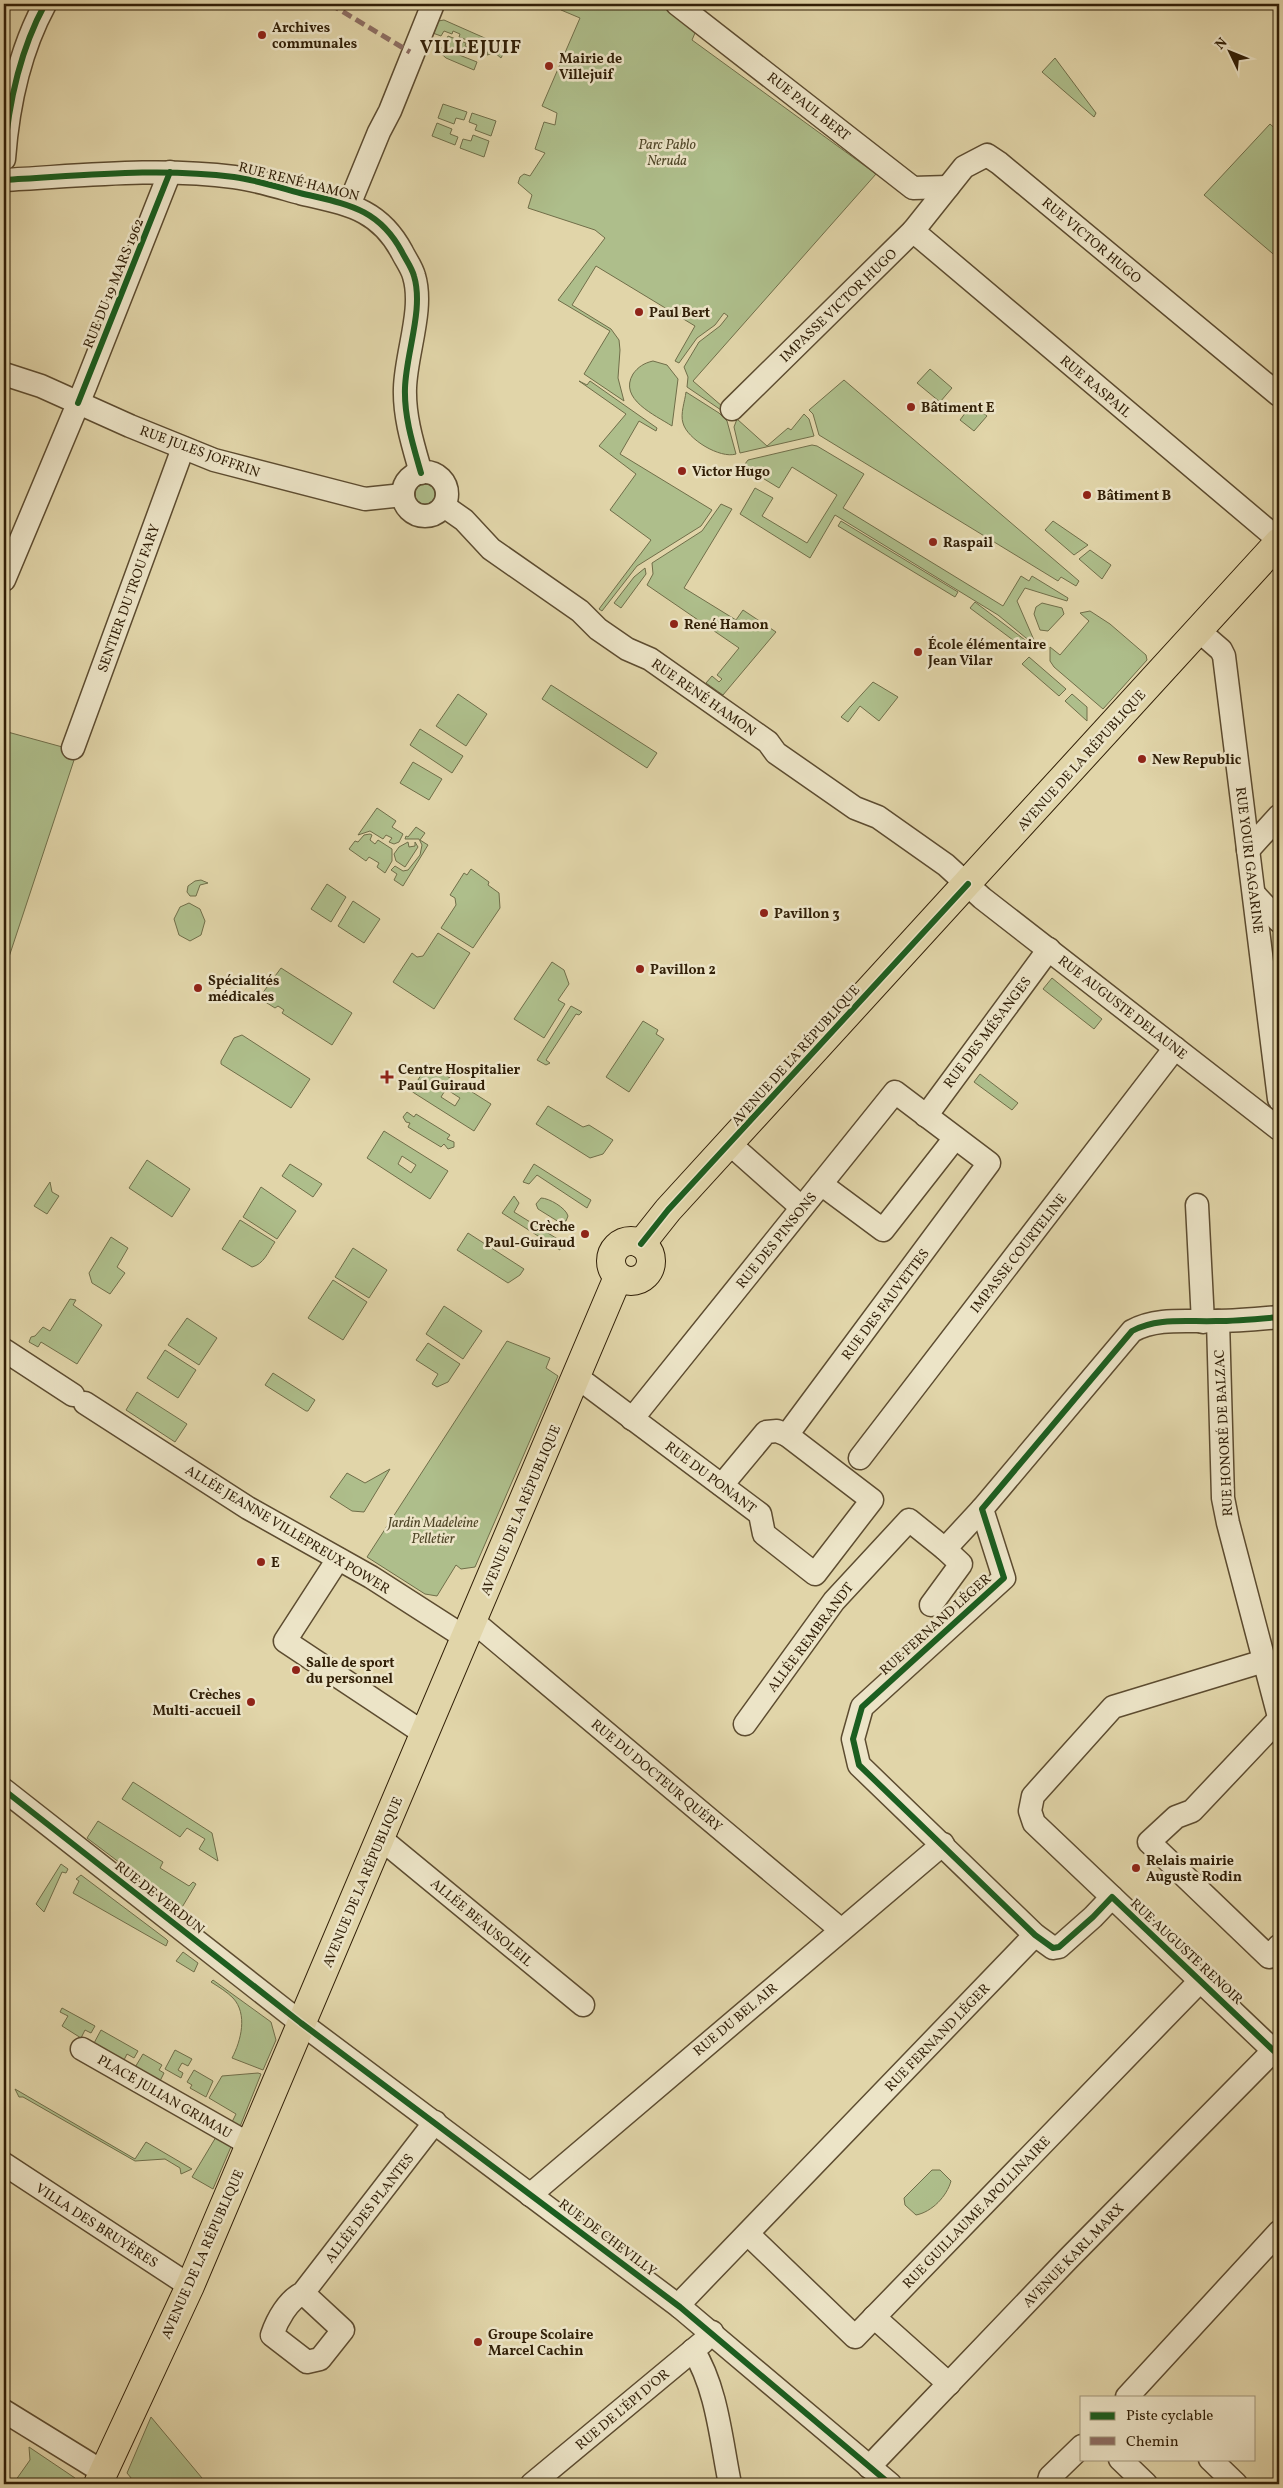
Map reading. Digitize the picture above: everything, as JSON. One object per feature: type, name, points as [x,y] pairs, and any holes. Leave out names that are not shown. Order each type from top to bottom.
[{"type":"main road","name":"AVENUE DE LA RÉPUBLIQUE","points":[[101,2478],[190,2286],[470,1630],[618,1277],[624,1280],[637,1281],[648,1273],[650,1254],[641,1244],[668,1210],[731,1145],[1279,541]]},
{"type":"street","points":[[4,159],[7,116],[19,69],[45,4]]},
{"type":"street","points":[[349,205],[379,132],[394,103],[433,4]]},
{"type":"street","name":"RUE PAUL BERT","points":[[677,4],[912,188]]},
{"type":"street","name":"RUE VICTOR HUGO","points":[[913,231],[964,167],[977,158],[987,156],[999,163],[1279,395]]},
{"type":"street","name":"RUE RENÉ HAMON","points":[[4,180],[170,172],[235,177],[349,205],[381,222],[399,247],[414,274],[418,292],[405,388],[407,419],[421,473]]},
{"type":"street","name":"RUE DU 19 MARS 1962","points":[[4,580],[170,172]]},
{"type":"street","points":[[913,231],[912,188],[948,187]]},
{"type":"street","name":"IMPASSE VICTOR HUGO","points":[[732,409],[913,231]]},
{"type":"street","name":"RUE RASPAIL","points":[[913,231],[1279,541]]},
{"type":"street","name":"RUE JULES JOFFRIN","points":[[4,374],[41,386],[183,448],[268,475],[359,498],[378,499],[403,495]]},
{"type":"street","name":"SENTIER DU TROU FARY","points":[[72,748],[183,448]]},
{"type":"street","points":[[421,473],[431,473],[444,483],[447,494],[444,506],[432,515],[421,516],[408,508],[403,495],[406,483],[410,478],[421,473]]},
{"type":"street","name":"RUE RENÉ HAMON","points":[[444,506],[464,520],[491,549],[580,611],[598,629],[627,649],[650,659],[768,742],[776,753],[855,808],[878,818],[953,870],[968,884]]},
{"type":"street","name":"RUE YOURI GAGARINE","points":[[1199,631],[1221,650],[1224,656],[1279,1099]]},
{"type":"street","points":[[1248,850],[1279,816]]},
{"type":"street","name":"RUE AUGUSTE DELAUNE","points":[[968,884],[982,898],[1279,1129]]},
{"type":"street","points":[[1255,896],[1279,921]]},
{"type":"street","name":"RUE DES MÉSANGES","points":[[926,1116],[1049,949]]},
{"type":"street","name":"IMPASSE COURTELINE","points":[[860,1458],[1175,1048]]},
{"type":"street","name":"RUE DES PINSONS","points":[[632,1419],[895,1092],[926,1116]]},
{"type":"street","name":"RUE DES FAUVETTES","points":[[787,1435],[989,1163],[926,1116]]},
{"type":"street","points":[[821,1184],[883,1230],[955,1138]]},
{"type":"street","points":[[731,1145],[801,1207]]},
{"type":"street","name":"RUE HONORÉ DE BALZAC","points":[[1197,1205],[1210,1322],[1223,1498],[1279,1718]]},
{"type":"street","points":[[945,1549],[982,1509],[1132,1331],[1144,1324],[1155,1322],[1210,1322],[1279,1317]]},
{"type":"street","name":"ALLÉE JEANNE VILLEPREUX POWER","points":[[4,1350],[248,1508],[470,1630]]},
{"type":"street","name":"RUE DU PONANT","points":[[577,1377],[760,1514],[764,1534],[815,1574],[872,1500],[787,1435]]},
{"type":"street","points":[[722,1484],[766,1432],[777,1431],[787,1435]]},
{"type":"street","name":"RUE FERNAND LÉGER","points":[[680,2307],[686,2297],[1035,1936],[942,1844],[859,1766],[853,1739],[862,1707],[1004,1578],[982,1509]]},
{"type":"street","name":"ALLÉE REMBRANDT","points":[[744,1724],[834,1601],[909,1520],[961,1564],[931,1605]]},
{"type":"street","points":[[338,1559],[285,1641],[425,1734]]},
{"type":"street","name":"RUE DU DOCTEUR QUÉRY","points":[[470,1630],[840,1930]]},
{"type":"street","points":[[1112,1897],[1034,1823],[1030,1811],[1033,1796],[1113,1708],[1264,1661]]},
{"type":"street","points":[[1279,1718],[1192,1811],[1176,1817],[1149,1842],[1268,1957],[1279,1946]]},
{"type":"street","name":"RUE DE VERDUN","points":[[4,1790],[301,2024]]},
{"type":"street","name":"ALLÉE BEAUSOLEIL","points":[[380,1838],[583,2005]]},
{"type":"street","name":"RUE DU BEL AIR","points":[[530,2194],[942,1844]]},
{"type":"street","name":"RUE AUGUSTE RENOIR","points":[[1035,1936],[1053,1948],[1059,1947],[1093,1917],[1112,1897],[1277,2048]]},
{"type":"street","name":"RUE GUILLAUME APOLLINAIRE","points":[[748,2234],[855,2337],[1201,1980]]},
{"type":"street","name":"RUE DE CHEVILLY","points":[[301,2024],[435,2122],[680,2307],[712,2332],[890,2484]]},
{"type":"street","name":"AVENUE KARL MARX","points":[[869,2467],[1277,2048]]},
{"type":"street","name":"PLACE JULIAN GRIMAU","points":[[82,2049],[249,2144]]},
{"type":"street","name":"ALLÉE DES PLANTES","points":[[304,2293],[435,2122]]},
{"type":"street","name":"VILLA DES BRUYÈRES","points":[[4,2164],[190,2286]]},
{"type":"street","points":[[1136,2394],[1279,2232]]},
{"type":"street","points":[[874,2317],[949,2384]]},
{"type":"street","name":"RUE DE L'ÉPI D'OR","points":[[532,2484],[712,2332]]},
{"type":"street","points":[[693,2350],[703,2365],[715,2409],[730,2484]]},
{"type":"street","points":[[4,2411],[101,2478]]},
{"type":"street","points":[[1048,2484],[1050,2478],[1080,2448]]},
{"type":"street","points":[[1121,2460],[1146,2484]]},
{"type":"street","points":[[1211,2460],[1236,2484]]},
{"type":"green space","name":"Parc Pablo Neruda","points":[[563,4],[670,4],[698,26],[692,40],[876,174],[693,381],[730,413],[724,412],[687,387],[688,377],[684,367],[699,342],[720,326],[728,316],[724,313],[715,325],[697,338],[679,363],[675,361],[695,326],[596,266],[572,305],[611,329],[619,340],[618,378],[624,401],[584,374],[610,331],[558,300],[605,238],[595,230],[528,208],[532,195],[518,183],[520,177],[524,174],[530,176],[545,153],[535,149],[544,122],[555,125],[557,113],[542,106],[580,18],[561,10]]},
{"type":"green space","points":[[444,20],[487,39],[484,47],[480,45],[481,42],[474,39],[472,42],[459,37],[460,34],[453,31],[452,34],[444,31],[441,36],[430,32],[438,21]]},
{"type":"green space","points":[[448,36],[466,43],[465,46],[469,47],[468,51],[464,50],[463,53],[444,45]]},
{"type":"green space","points":[[490,41],[502,46],[504,52],[501,58],[495,53],[487,55]]},
{"type":"green space","points":[[439,47],[477,62],[474,70],[446,58],[435,48]]},
{"type":"green space","points":[[1055,58],[1096,113],[1094,117],[1042,72]]},
{"type":"green space","points":[[443,104],[467,112],[464,120],[456,118],[454,124],[438,118]]},
{"type":"green space","points":[[472,113],[496,121],[491,136],[475,130],[477,125],[469,122]]},
{"type":"green space","points":[[437,123],[452,129],[450,134],[458,137],[455,145],[432,136]]},
{"type":"green space","points":[[1270,124],[1279,132],[1279,259],[1204,195]]},
{"type":"green space","points":[[473,135],[489,141],[484,157],[460,148],[463,139],[471,141]]},
{"type":"green space","points":[[653,361],[667,365],[678,379],[672,426],[640,405],[630,391],[633,374],[641,366]]},
{"type":"green space","points":[[930,369],[952,388],[940,402],[917,383]]},
{"type":"green space","points":[[844,380],[1079,581],[1076,586],[1061,577],[1058,581],[819,435],[813,414],[809,410]]},
{"type":"green space","points":[[579,381],[587,385],[590,381],[657,428],[656,431],[639,421],[620,454],[712,510],[701,526],[637,566],[602,611],[599,609],[651,540],[610,510],[636,474],[599,446],[626,414]]},
{"type":"green space","points":[[686,392],[719,413],[727,421],[736,454],[729,455],[713,451],[697,441],[686,429],[682,419],[682,412]]},
{"type":"green space","points":[[972,404],[987,416],[974,431],[960,420]]},
{"type":"green space","points":[[804,414],[809,419],[814,436],[740,453],[734,427],[737,419],[767,446],[788,428],[791,430]]},
{"type":"green space","points":[[812,445],[817,446],[864,474],[843,508],[1003,606],[1021,576],[1029,581],[1032,576],[1068,598],[1067,601],[1025,588],[1017,601],[1037,647],[998,615],[835,515],[810,558],[740,514],[755,488],[773,498],[762,516],[807,543],[837,495],[792,467],[779,488],[751,471],[745,464],[748,460]]},
{"type":"green space","points":[[425,484],[432,487],[435,494],[432,501],[425,504],[418,501],[415,494],[418,487]]},
{"type":"green space","points":[[721,504],[732,509],[684,588],[736,620],[743,610],[776,632],[723,695],[706,683],[712,676],[719,682],[722,679],[717,675],[739,648],[647,585],[653,574],[652,563],[702,531]]},
{"type":"green space","points":[[841,521],[958,592],[955,597],[838,526]]},
{"type":"green space","points":[[1053,521],[1088,545],[1074,555],[1045,530]]},
{"type":"green space","points":[[1090,550],[1111,565],[1102,579],[1079,559]]},
{"type":"green space","points":[[645,568],[646,574],[621,608],[614,603],[634,577]]},
{"type":"green space","points":[[975,602],[1029,643],[1025,649],[970,608]]},
{"type":"green space","points":[[1042,603],[1062,608],[1064,614],[1048,631],[1040,630],[1034,614],[1036,607]]},
{"type":"green space","points":[[1090,611],[1110,624],[1146,655],[1147,660],[1103,709],[1054,667],[1050,661],[1050,647],[1060,655],[1089,621],[1080,613]]},
{"type":"green space","points":[[1029,657],[1066,689],[1059,696],[1022,664]]},
{"type":"green space","points":[[873,682],[898,697],[879,721],[860,706],[848,722],[841,717]]},
{"type":"green space","points":[[551,685],[657,753],[647,768],[542,699]]},
{"type":"green space","points":[[458,694],[487,714],[466,746],[436,726]]},
{"type":"green space","points":[[1072,694],[1087,707],[1087,721],[1065,701]]},
{"type":"green space","points":[[420,729],[463,756],[452,773],[410,745]]},
{"type":"green space","points":[[4,731],[77,751],[4,972]]},
{"type":"green space","points":[[413,762],[442,779],[429,800],[400,783]]},
{"type":"green space","points":[[377,808],[396,821],[392,827],[403,834],[399,842],[394,844],[389,842],[392,838],[386,835],[383,839],[370,831],[358,835]]},
{"type":"green space","points":[[416,827],[425,833],[420,840],[428,845],[403,886],[394,880],[397,874],[391,870],[395,866],[403,871],[408,870],[420,855],[422,845],[419,839],[405,839]]},
{"type":"green space","points":[[364,835],[372,835],[370,840],[375,844],[378,840],[392,849],[392,861],[385,873],[377,867],[379,863],[369,857],[366,861],[349,849],[355,841],[358,842]]},
{"type":"green space","points":[[408,842],[409,847],[415,846],[415,842],[418,847],[405,867],[396,861],[394,854],[399,847]]},
{"type":"green space","points":[[471,869],[489,882],[488,885],[499,893],[500,908],[473,948],[441,928],[456,905],[455,898],[450,895],[464,873],[467,875]]},
{"type":"green space","points":[[201,880],[208,883],[200,885],[196,896],[190,896],[187,892],[188,886],[195,881]]},
{"type":"green space","points":[[327,884],[346,897],[331,922],[311,909]]},
{"type":"green space","points":[[353,901],[380,919],[364,943],[338,926]]},
{"type":"green space","points":[[189,903],[200,909],[205,921],[201,935],[190,941],[179,935],[174,919],[180,907]]},
{"type":"green space","points":[[438,933],[470,953],[434,1009],[393,982],[412,953],[417,957],[423,956]]},
{"type":"green space","points":[[552,962],[564,970],[569,984],[558,1000],[565,1004],[544,1038],[514,1019]]},
{"type":"green space","points":[[281,968],[352,1013],[332,1045],[282,1013],[284,1010],[278,1006],[275,1008],[259,998]]},
{"type":"green space","points":[[1052,978],[1102,1019],[1094,1029],[1043,989]]},
{"type":"green space","points":[[571,1006],[582,1012],[579,1015],[576,1014],[546,1060],[550,1063],[546,1065],[537,1060]]},
{"type":"green space","points":[[643,1021],[658,1030],[656,1034],[664,1039],[629,1092],[606,1077]]},
{"type":"green space","points":[[242,1035],[310,1079],[291,1108],[221,1064],[234,1038]]},
{"type":"green space","points":[[428,1064],[491,1104],[474,1131],[411,1091]],"holes":[[[446,1089],[460,1098],[455,1106],[441,1097]]]},
{"type":"green space","points":[[980,1074],[1018,1103],[1012,1110],[974,1082]]},
{"type":"green space","points":[[548,1106],[583,1127],[589,1125],[613,1140],[603,1154],[590,1158],[536,1124]]},
{"type":"green space","points":[[407,1112],[414,1117],[416,1114],[450,1135],[447,1139],[454,1142],[454,1147],[448,1149],[444,1144],[441,1147],[408,1127],[410,1123],[406,1122],[403,1117]]},
{"type":"green space","points":[[384,1131],[448,1171],[430,1199],[367,1158]],"holes":[[[402,1156],[416,1165],[411,1173],[398,1164]]]},
{"type":"green space","points":[[147,1160],[190,1189],[172,1217],[129,1188]]},
{"type":"green space","points":[[290,1164],[322,1184],[313,1197],[282,1176]]},
{"type":"green space","points":[[534,1164],[591,1200],[587,1208],[537,1175],[529,1184],[523,1182]]},
{"type":"green space","points":[[50,1182],[52,1192],[59,1196],[47,1214],[34,1206]]},
{"type":"green space","points":[[261,1187],[296,1211],[277,1239],[243,1217]]},
{"type":"green space","points":[[514,1196],[519,1203],[514,1212],[564,1243],[560,1250],[502,1213]]},
{"type":"green space","points":[[541,1198],[561,1207],[567,1213],[566,1221],[559,1222],[538,1209],[536,1204]]},
{"type":"green space","points":[[240,1220],[275,1242],[263,1260],[252,1267],[222,1249]]},
{"type":"green space","points":[[468,1233],[524,1269],[520,1275],[508,1283],[457,1250]]},
{"type":"green space","points":[[111,1237],[128,1248],[117,1267],[125,1273],[110,1294],[92,1283],[89,1273]]},
{"type":"green space","points":[[353,1248],[387,1270],[369,1298],[335,1277]]},
{"type":"green space","points":[[333,1280],[367,1302],[343,1340],[308,1318]]},
{"type":"green space","points":[[70,1299],[76,1300],[73,1305],[102,1325],[77,1364],[41,1342],[38,1347],[29,1342],[31,1337],[35,1336],[43,1327],[50,1331]]},
{"type":"green space","points":[[444,1306],[482,1331],[463,1359],[426,1334]]},
{"type":"green space","points":[[187,1318],[217,1338],[199,1365],[168,1345]]},
{"type":"green space","name":"Jardin Madeleine Pelletier","points":[[507,1341],[550,1358],[546,1368],[558,1376],[475,1567],[461,1569],[456,1565],[437,1596],[425,1594],[367,1557]]},
{"type":"green space","points":[[428,1343],[460,1364],[448,1382],[437,1387],[432,1384],[438,1374],[416,1360]]},
{"type":"green space","points":[[165,1350],[196,1370],[178,1398],[147,1378]]},
{"type":"green space","points":[[273,1373],[315,1400],[308,1411],[265,1385]]},
{"type":"green space","points":[[137,1392],[187,1424],[175,1442],[126,1410]]},
{"type":"green space","points":[[390,1469],[364,1512],[352,1511],[330,1497],[347,1473],[365,1483]]},
{"type":"green space","points":[[133,1782],[212,1833],[218,1861],[199,1849],[205,1839],[187,1828],[180,1837],[122,1799]]},
{"type":"green space","points":[[98,1821],[163,1862],[160,1868],[189,1886],[193,1882],[196,1884],[181,1909],[87,1838]]},
{"type":"green space","points":[[61,1864],[68,1869],[66,1873],[62,1872],[44,1912],[36,1904]]},
{"type":"green space","points":[[81,1875],[166,1939],[168,1941],[166,1946],[73,1893],[79,1881],[76,1879]]},
{"type":"green space","points":[[183,1952],[198,1963],[194,1972],[176,1961]]},
{"type":"green space","points":[[213,1980],[271,2022],[276,2040],[263,2070],[232,2058],[238,2044],[242,2020],[238,2004],[226,1992],[211,1982]]},
{"type":"green space","points":[[62,2008],[95,2026],[91,2033],[85,2030],[81,2038],[62,2026],[68,2016],[60,2012]]},
{"type":"green space","points":[[101,2030],[138,2051],[134,2058],[127,2054],[123,2062],[93,2045]]},
{"type":"green space","points":[[175,2050],[192,2059],[188,2066],[182,2063],[178,2070],[183,2073],[181,2078],[165,2069]]},
{"type":"green space","points":[[143,2054],[162,2065],[159,2070],[164,2073],[159,2083],[134,2069]]},
{"type":"green space","points":[[194,2070],[213,2081],[206,2097],[190,2088],[192,2085],[187,2082]]},
{"type":"green space","points":[[261,2074],[239,2129],[231,2124],[236,2114],[209,2098],[222,2076]]},
{"type":"green space","points":[[15,2089],[135,2159],[146,2142],[192,2169],[181,2174],[180,2168],[165,2159],[135,2161],[23,2097],[19,2097]]},
{"type":"green space","points":[[219,2132],[233,2142],[213,2189],[192,2177]]},
{"type":"green space","points":[[932,2170],[940,2170],[951,2181],[949,2187],[933,2207],[916,2215],[905,2205],[904,2198]]},
{"type":"green space","points":[[151,2417],[207,2484],[136,2484],[127,2473]]},
{"type":"green space","points":[[29,2447],[75,2478],[72,2484],[13,2484],[30,2460]]},
{"type":"marked path","points":[[330,4],[410,52]]},
{"type":"cycle path","points":[[4,159],[8,119],[16,79],[28,41],[45,4]]},
{"type":"cycle path","points":[[4,180],[147,172],[205,174],[242,178],[267,184],[346,205],[371,216],[393,237],[413,273],[417,289],[416,317],[406,374],[405,399],[410,431],[421,473]]},
{"type":"cycle path","points":[[78,403],[170,172]]},
{"type":"cycle path","points":[[641,1244],[668,1210],[968,884]]},
{"type":"cycle path","points":[[1274,2051],[1112,1897],[1093,1917],[1059,1947],[1053,1948],[1035,1935],[859,1765],[853,1739],[862,1707],[1004,1578],[982,1509],[1132,1331],[1162,1322],[1232,1321],[1279,1317]]},
{"type":"cycle path","points":[[4,1790],[301,2023],[680,2307],[890,2484]]},
{"type":"place","name":"Archives communales","points":[[262,35]]},
{"type":"place","name":"Mairie de Villejuif","points":[[549,66]]},
{"type":"place","name":"Paul Bert","points":[[639,312]]},
{"type":"place","name":"Bâtiment E","points":[[911,407]]},
{"type":"place","name":"Victor Hugo","points":[[682,471]]},
{"type":"place","name":"Bâtiment B","points":[[1087,495]]},
{"type":"place","name":"Raspail","points":[[933,542]]},
{"type":"place","name":"René Hamon","points":[[674,624]]},
{"type":"place","name":"École élémentaire Jean Vilar","points":[[918,652]]},
{"type":"place","name":"New Republic","points":[[1142,759]]},
{"type":"place","name":"Pavillon 3","points":[[764,913]]},
{"type":"place","name":"Pavillon 2","points":[[640,969]]},
{"type":"place","name":"Spécialités médicales","points":[[198,988]]},
{"type":"place","name":"Centre Hospitalier Paul Guiraud","points":[[387,1077]]},
{"type":"place","name":"Crèche Paul-Guiraud","points":[[585,1234]]},
{"type":"place","name":"E","points":[[261,1562]]},
{"type":"place","name":"Salle de sport du personnel","points":[[296,1670]]},
{"type":"place","name":"Crèches Multi-accueil","points":[[251,1702]]},
{"type":"place","name":"Relais mairie Auguste Rodin","points":[[1136,1868]]},
{"type":"place","name":"Groupe Scolaire Marcel Cachin","points":[[478,2342]]},
{"type":"district","name":"VILLEJUIF","points":[[471,46]]}]
